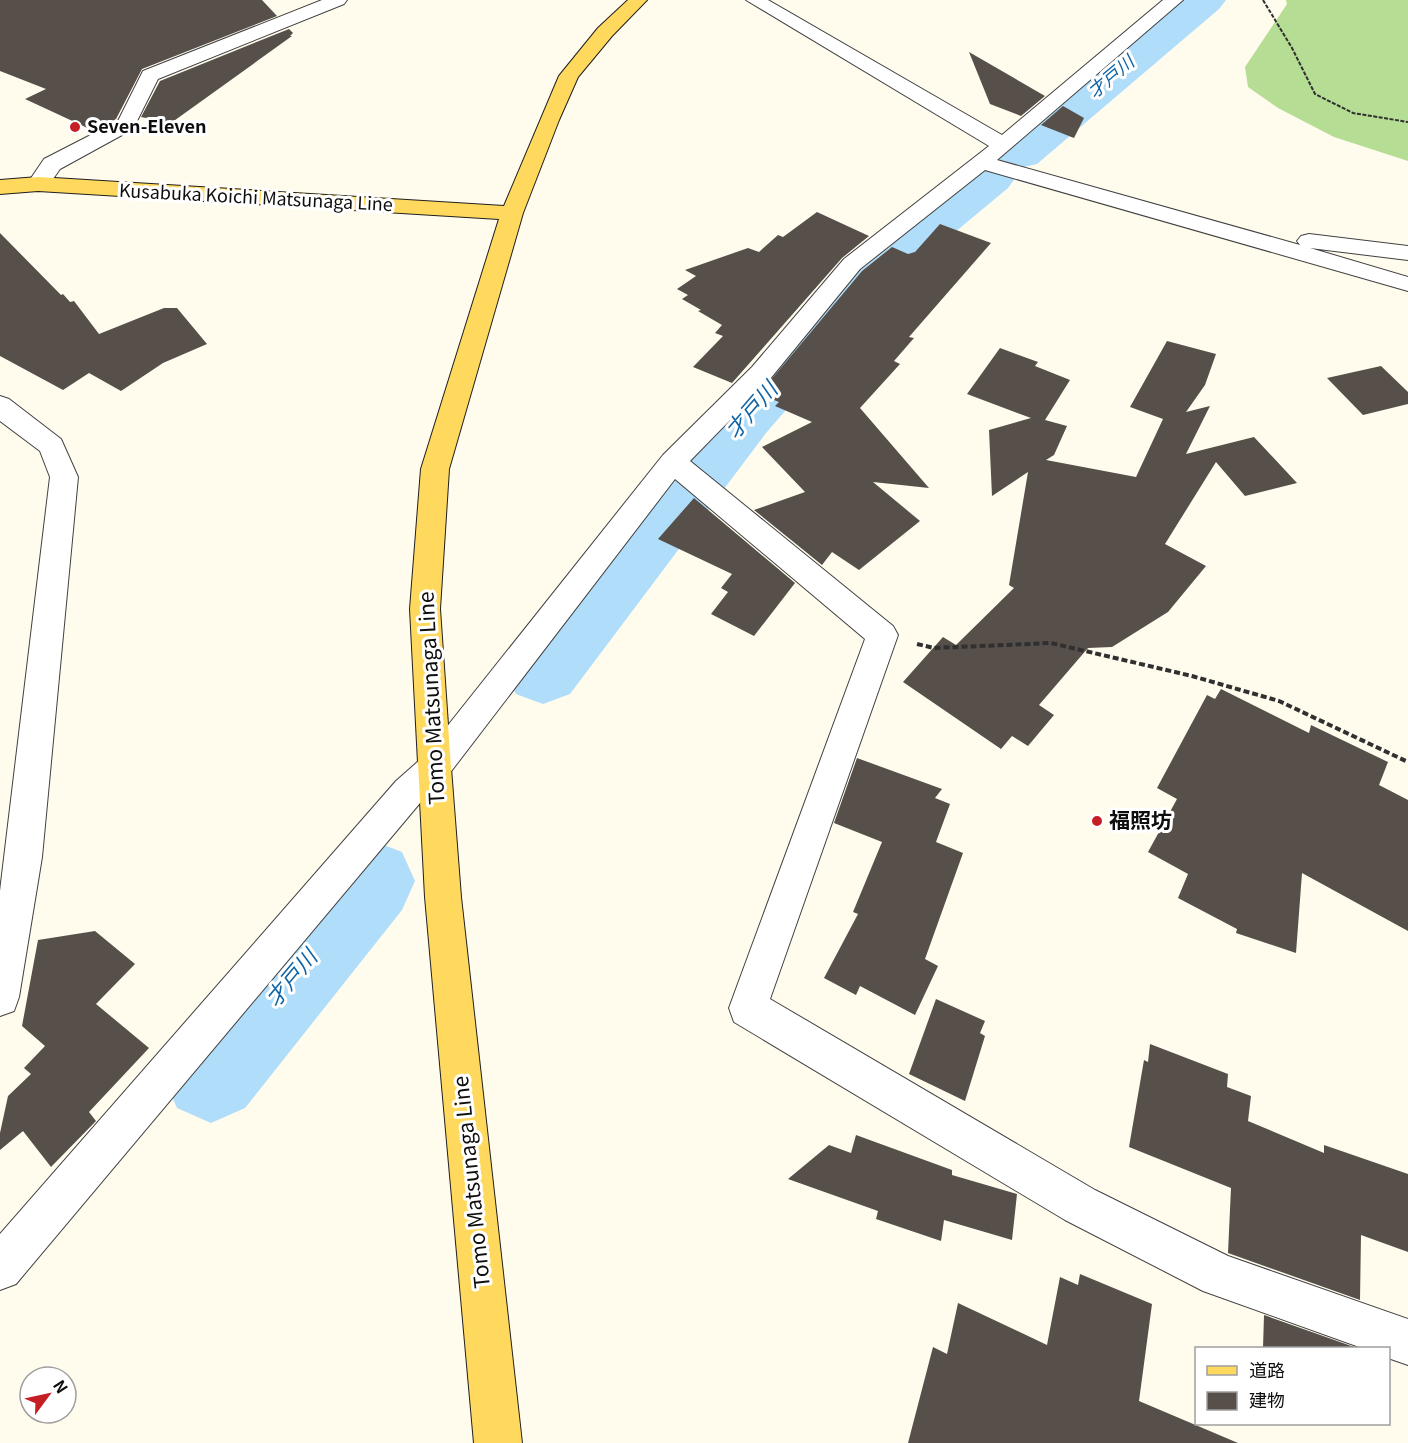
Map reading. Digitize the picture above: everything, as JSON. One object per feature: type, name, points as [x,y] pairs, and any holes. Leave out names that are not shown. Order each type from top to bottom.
[{"type":"main road","name":"Tomo Matsunaga Line","points":[[498,1443],[443,897],[434,768],[425,609],[435,469],[512,213],[569,76],[605,32],[638,0]]},
{"type":"main road","name":"Kusabuka Koichi Matsunaga Line","points":[[0,187],[38,184],[512,213]]},
{"type":"street","points":[[755,0],[1003,145]]},
{"type":"street","points":[[0,1268],[408,792],[434,768],[673,462],[761,373],[852,264],[1003,145],[1174,0]]},
{"type":"street","points":[[38,184],[52,164],[126,125],[150,75],[326,3]]},
{"type":"street","points":[[980,162],[1264,240],[1384,279],[1408,284]]},
{"type":"street","points":[[1264,240],[1325,242],[1408,253]]},
{"type":"street","points":[[0,405],[3,410],[51,446],[64,477],[53,564],[24,857],[0,997]]},
{"type":"street","points":[[673,462],[882,635],[748,1008],[1080,1205],[1219,1275],[1408,1342]]},
{"type":"path","points":[[1263,0],[1293,48],[1314,94],[1353,113],[1408,122]]},
{"type":"path","points":[[882,635],[934,648],[1051,643],[1192,676],[1279,701],[1408,762]]},
{"type":"green space","points":[[1286,0],[1408,0],[1408,161],[1334,137],[1278,108],[1248,87],[1245,67],[1287,4]]},
{"type":"building","points":[[0,0],[262,0],[277,16],[142,69],[116,119],[94,131],[25,99],[46,89],[0,71]]},
{"type":"building","points":[[289,29],[293,33],[290,36],[292,36],[171,123],[141,117],[160,81]]},
{"type":"building","points":[[969,52],[1045,96],[1021,116],[990,104]]},
{"type":"building","points":[[1063,106],[1084,118],[1074,138],[1041,125]]},
{"type":"building","points":[[817,212],[869,236],[842,258],[732,383],[693,367],[723,336],[715,333],[722,325],[682,299],[688,295],[677,289],[696,276],[685,270],[748,248],[759,252],[778,235],[783,237]]},
{"type":"building","points":[[940,224],[991,243],[909,337],[914,338],[894,361],[900,364],[860,408],[929,488],[873,482],[920,521],[859,570],[832,552],[822,565],[754,510],[805,492],[762,447],[812,422],[775,406],[779,402],[759,394],[862,271],[892,247],[908,254],[915,252]]},
{"type":"building","points":[[0,233],[61,295],[63,294],[70,302],[74,301],[99,334],[164,308],[177,308],[207,344],[163,363],[121,391],[89,373],[63,390],[0,356]]},
{"type":"building","points":[[1167,341],[1216,354],[1205,385],[1186,412],[1210,406],[1186,454],[1254,437],[1297,483],[1245,496],[1216,462],[1165,544],[1206,566],[1168,612],[1112,647],[1088,648],[1039,705],[1054,715],[1028,746],[1012,736],[1001,749],[903,682],[943,637],[956,645],[1014,588],[1009,585],[1028,472],[992,496],[989,430],[1031,418],[967,394],[1000,348],[1038,362],[1035,366],[1070,380],[1045,420],[1067,426],[1054,455],[1046,460],[1136,477],[1163,419],[1130,407]]},
{"type":"building","points":[[1381,366],[1408,392],[1408,404],[1363,415],[1327,378]]},
{"type":"building","points":[[694,498],[795,583],[754,636],[711,614],[728,592],[721,588],[732,574],[658,539]]},
{"type":"building","points":[[1221,689],[1309,733],[1311,725],[1388,762],[1379,785],[1408,800],[1408,931],[1302,873],[1296,953],[1236,933],[1237,929],[1178,898],[1188,874],[1148,852],[1177,799],[1157,788],[1207,695],[1215,699]]},
{"type":"building","points":[[857,758],[942,789],[935,798],[950,804],[936,842],[963,853],[925,959],[938,966],[915,1015],[860,986],[856,995],[824,978],[858,914],[853,912],[882,842],[834,823]]},
{"type":"building","points":[[95,931],[135,964],[96,1004],[149,1048],[89,1112],[96,1121],[51,1167],[23,1131],[0,1150],[0,1133],[8,1096],[31,1074],[24,1068],[45,1046],[22,1026],[38,940]]},
{"type":"building","points":[[936,999],[985,1021],[980,1033],[985,1036],[965,1101],[909,1074]]},
{"type":"building","points":[[1150,1044],[1228,1074],[1227,1087],[1251,1096],[1248,1121],[1324,1153],[1324,1145],[1408,1174],[1408,1252],[1361,1235],[1360,1300],[1228,1253],[1231,1188],[1129,1147],[1144,1060],[1148,1062]]},
{"type":"building","points":[[856,1135],[952,1170],[952,1175],[1017,1194],[1012,1240],[944,1220],[941,1241],[876,1219],[878,1211],[788,1179],[829,1145],[851,1153]]},
{"type":"building","points":[[1080,1274],[1152,1304],[1139,1401],[1238,1443],[908,1443],[933,1347],[947,1354],[958,1303],[1047,1345],[1060,1277],[1078,1285]]},
{"type":"building","points":[[1264,1315],[1354,1347],[1263,1347]]},
{"type":"waterway","name":"才戸川","points":[[1019,153],[1204,0]]},
{"type":"waterway","name":"才戸川","points":[[543,672],[743,417],[881,265],[990,177]]},
{"type":"waterway","name":"才戸川","points":[[211,1074],[371,881]]},
{"type":"place","name":"Seven-Eleven","points":[[75,127]]},
{"type":"place","name":"福照坊","points":[[1097,821]]}]
